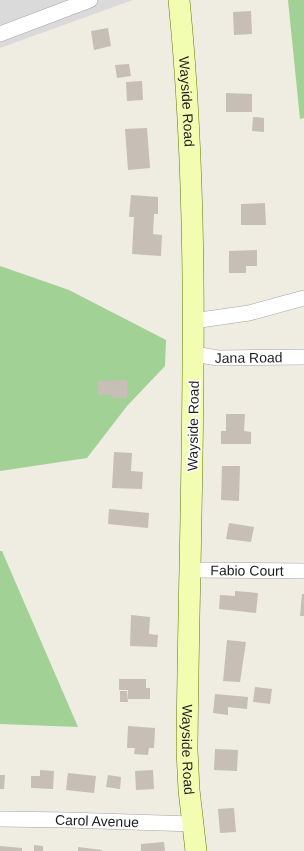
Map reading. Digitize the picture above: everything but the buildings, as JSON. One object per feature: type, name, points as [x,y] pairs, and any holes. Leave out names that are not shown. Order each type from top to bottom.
[{"type":"street","points":[[0,34],[90,0]]},
{"type":"street","name":"Wayside Road","points":[[180,0],[191,139],[194,354],[187,750],[189,790],[196,851]]},
{"type":"street","points":[[193,321],[249,313],[304,298]]},
{"type":"street","name":"Jana Road","points":[[194,354],[218,358],[304,357]]},
{"type":"street","name":"Fabio Court","points":[[190,570],[304,571]]},
{"type":"street","name":"Carol Avenue","points":[[0,819],[194,824]]},
{"type":"shaded area","points":[[0,0],[133,0],[0,48]]},
{"type":"green space","points":[[288,0],[304,0],[304,118],[300,119]]},
{"type":"green space","points":[[0,266],[69,290],[166,340],[165,366],[127,406],[87,458],[0,471]]},
{"type":"green space","points":[[0,551],[2,551],[78,727],[0,724]]}]
